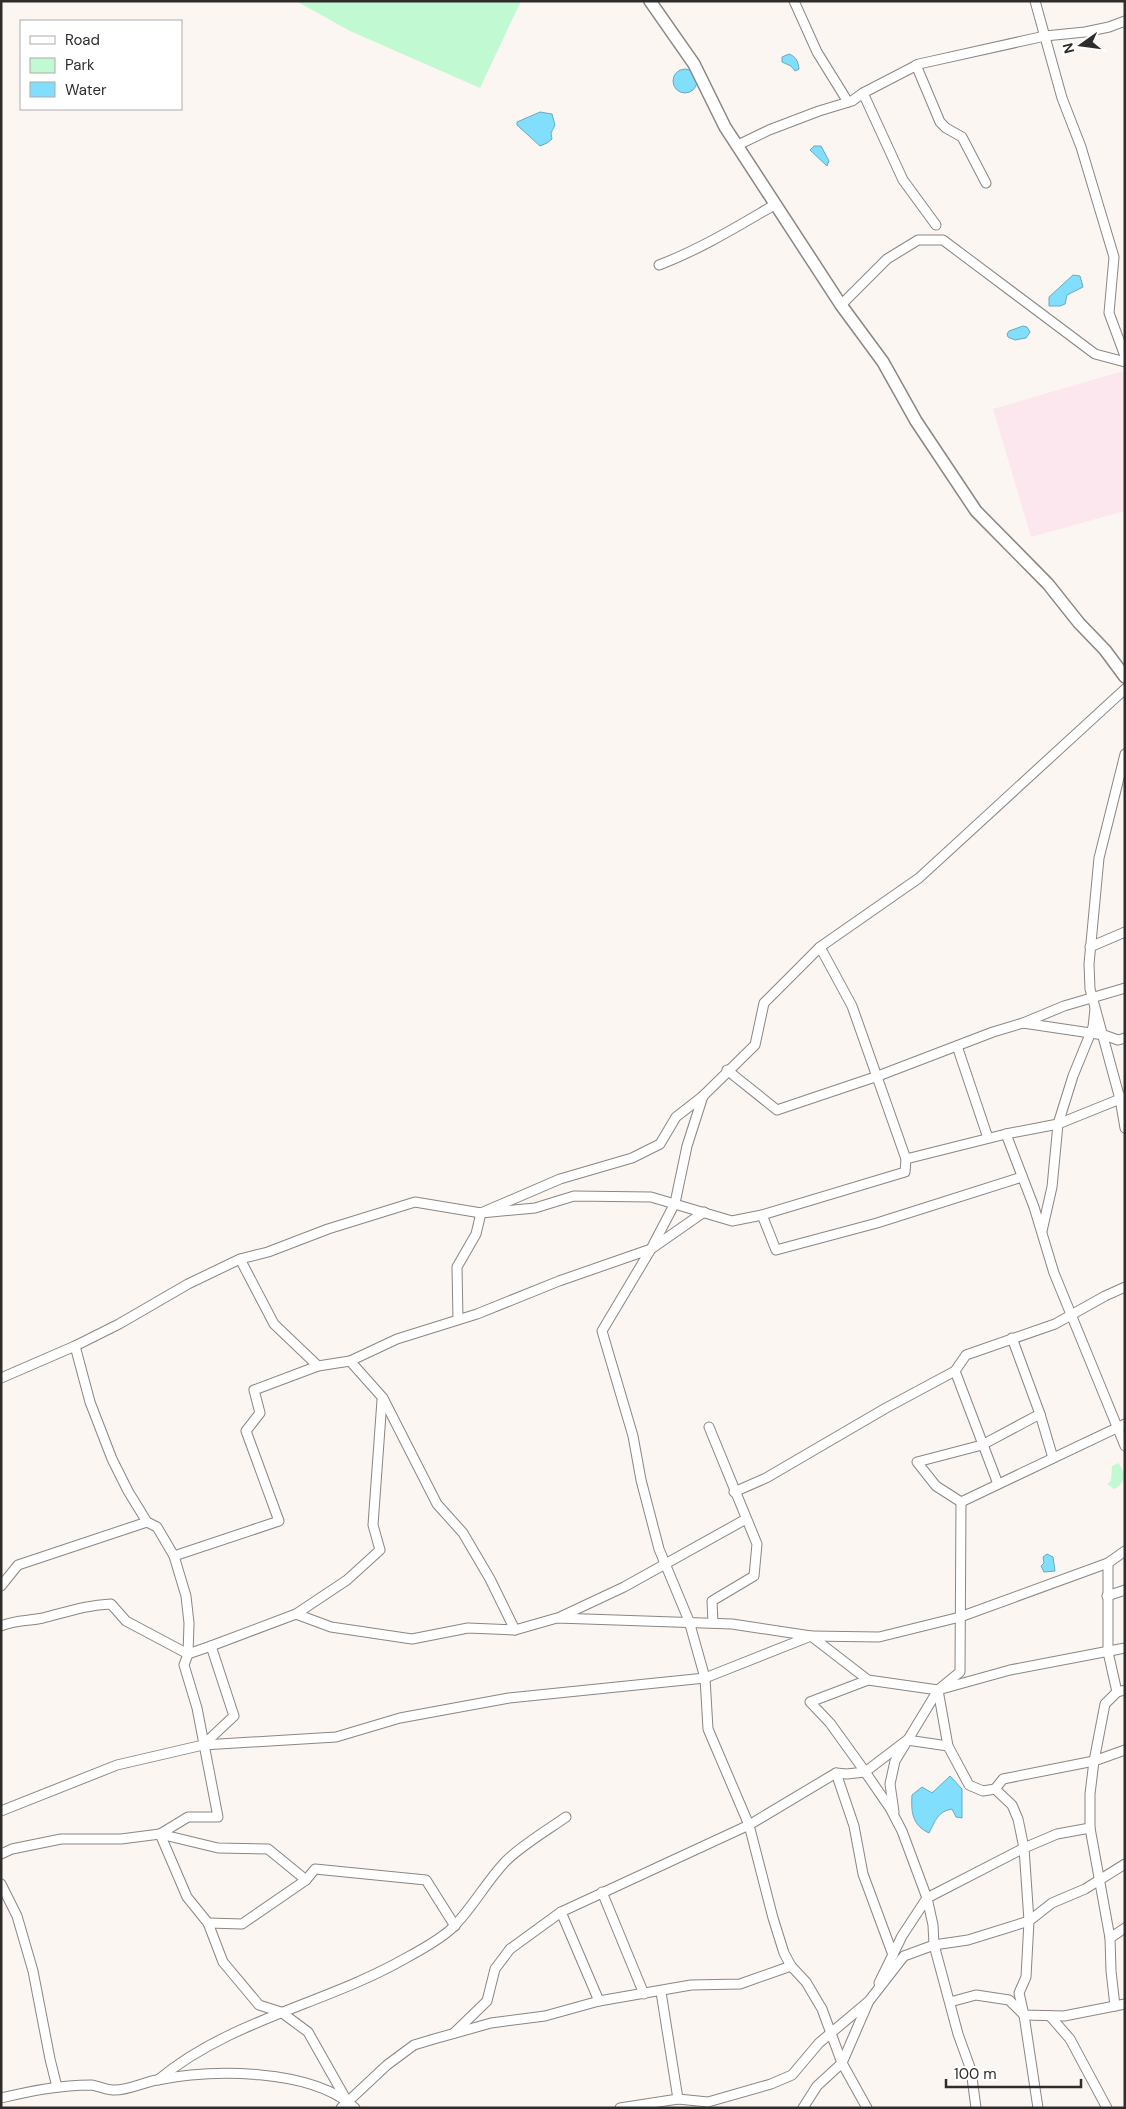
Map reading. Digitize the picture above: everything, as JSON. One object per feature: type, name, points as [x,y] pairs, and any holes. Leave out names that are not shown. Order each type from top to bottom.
[{"type":"street","points":[[650,1],[694,64],[725,127],[841,305],[883,362],[916,421],[976,511],[1048,584],[1079,623],[1105,650],[1125,677]]},
{"type":"street","points":[[794,1],[817,52],[848,102]]},
{"type":"street","points":[[1036,1],[1062,98],[1081,147],[1114,257],[1109,313],[1125,356]]},
{"type":"street","points":[[738,145],[769,130],[848,102],[916,66],[1045,36],[1085,32],[1109,27],[1125,21]]},
{"type":"street","points":[[916,66],[940,122],[946,128],[962,136],[986,184]]},
{"type":"street","points":[[862,93],[903,180],[936,225]]},
{"type":"street","points":[[659,265],[680,257],[719,237],[776,204]]},
{"type":"street","points":[[841,305],[887,259],[918,240],[943,240],[1095,354],[1125,362]]},
{"type":"street","points":[[480,1213],[560,1179],[632,1158],[660,1144],[676,1117],[703,1096],[727,1070],[755,1045],[764,1003],[820,946],[919,878],[1125,689]]},
{"type":"street","points":[[1124,759],[1099,858],[1088,964],[1094,1001],[1122,1098],[1125,1128]]},
{"type":"street","points":[[1090,947],[1125,932]]},
{"type":"street","points":[[1,1378],[75,1346],[119,1324],[188,1284],[240,1259],[268,1252],[337,1226],[415,1202],[480,1213],[535,1208],[574,1196],[651,1197],[732,1221],[762,1215],[905,1172],[906,1159],[852,1006],[820,946]]},
{"type":"street","points":[[727,1070],[777,1110],[878,1076],[1064,1006],[1094,1001],[1125,988]]},
{"type":"street","points":[[1041,1234],[1052,1187],[1058,1124],[1073,1076],[1093,1027],[1094,1001]]},
{"type":"street","points":[[1023,1023],[1104,1035],[1118,1040],[1125,1038]]},
{"type":"street","points":[[957,1046],[988,1138]]},
{"type":"street","points":[[703,1096],[687,1146],[674,1203],[651,1249],[602,1332],[633,1436],[641,1480],[659,1549],[689,1622],[705,1678],[708,1730],[749,1825],[772,1918],[790,1966],[806,1982],[822,2009],[842,2063],[867,2108]]},
{"type":"street","points":[[906,1159],[988,1138],[1058,1124],[1122,1098]]},
{"type":"street","points":[[1006,1134],[1071,1316],[1121,1426],[1125,1446]]},
{"type":"street","points":[[762,1215],[776,1250],[877,1223],[1022,1177]]},
{"type":"street","points":[[174,1556],[279,1521],[246,1431],[260,1413],[254,1390],[318,1366],[350,1360],[397,1339],[477,1314],[559,1281],[651,1249],[704,1212]]},
{"type":"street","points":[[458,1319],[458,1267],[476,1234],[480,1213]]},
{"type":"street","points":[[240,1259],[274,1324],[318,1366]]},
{"type":"street","points":[[734,1492],[766,1478],[877,1413],[955,1371],[966,1355],[1055,1324],[1105,1296],[1125,1288]]},
{"type":"street","points":[[1012,1338],[1040,1414],[1053,1458]]},
{"type":"street","points":[[75,1346],[90,1402],[112,1459],[128,1492],[147,1522],[158,1527],[174,1556],[186,1596],[189,1623],[188,1654],[184,1665],[197,1708],[218,1817],[188,1817],[160,1834]]},
{"type":"street","points":[[350,1360],[383,1398],[437,1504],[463,1533],[490,1579],[515,1630]]},
{"type":"street","points":[[955,1371],[998,1484]]},
{"type":"street","points":[[1,1626],[90,1605],[111,1604],[126,1621],[188,1654],[296,1614],[347,1580],[380,1550],[373,1525],[383,1398]]},
{"type":"street","points":[[961,1502],[936,1486],[917,1462],[982,1445],[1040,1414]]},
{"type":"street","points":[[961,1502],[1121,1426]]},
{"type":"street","points":[[709,1427],[734,1492],[757,1544],[754,1576],[712,1601],[713,1623]]},
{"type":"street","points":[[894,1816],[890,1784],[895,1761],[938,1690],[960,1672],[961,1502]]},
{"type":"street","points":[[296,1614],[331,1627],[412,1639],[468,1628],[515,1630],[557,1618],[624,1587],[746,1519]]},
{"type":"street","points":[[1,1586],[18,1565],[147,1522]]},
{"type":"street","points":[[557,1618],[713,1623],[811,1636],[879,1637],[960,1617],[1108,1563],[1125,1551]]},
{"type":"street","points":[[950,2002],[976,1995],[1009,2000],[1024,2015],[1050,2016],[1064,2016],[1120,2005],[1111,1971],[1110,1938],[1106,1910],[1090,1828],[1090,1794],[1094,1760],[1105,1704],[1121,1691],[1108,1652],[1106,1596],[1108,1563]]},
{"type":"street","points":[[1106,1596],[1125,1590]]},
{"type":"street","points":[[1,1811],[117,1765],[203,1745],[336,1737],[400,1718],[509,1698],[705,1678],[811,1636]]},
{"type":"street","points":[[811,1636],[868,1680]]},
{"type":"street","points":[[203,1745],[234,1716],[211,1646]]},
{"type":"street","points":[[976,2108],[971,2070],[934,1945],[933,1925],[927,1898],[902,1831],[865,1772],[830,1724],[810,1702],[868,1680],[938,1690],[1010,1670],[1125,1648]]},
{"type":"street","points":[[938,1690],[948,1746],[969,1786],[983,1791],[995,1789],[1003,1779],[1094,1760],[1125,1750]]},
{"type":"street","points":[[454,2033],[487,2001],[495,1969],[510,1949],[561,1912],[749,1825],[836,1773],[865,1772],[907,1740],[948,1746]]},
{"type":"street","points":[[836,1773],[854,1826],[863,1874],[893,1955]]},
{"type":"street","points":[[995,1789],[1012,1805],[1018,1819],[1024,1848],[1029,1921],[1026,1977],[1019,1992],[1038,2108]]},
{"type":"street","points":[[158,2080],[178,2063],[281,2012],[334,1992],[405,1958],[455,1926],[506,1860],[566,1817]]},
{"type":"street","points":[[803,2108],[817,2086],[842,2063],[869,2002],[902,1936],[927,1898],[1024,1848],[1057,1834],[1090,1828]]},
{"type":"street","points":[[160,1834],[187,1897],[208,1923],[223,1962],[258,2005],[281,2012],[308,2032],[348,2106]]},
{"type":"street","points":[[1,1854],[12,1849],[61,1839],[121,1839],[160,1834],[218,1848],[268,1849],[306,1880]]},
{"type":"street","points":[[620,2108],[678,2099],[705,2105],[771,2084],[792,2075],[819,2043],[869,2002],[904,1956],[934,1945],[968,1940],[1029,1921],[1052,1903],[1099,1881],[1125,1864]]},
{"type":"street","points":[[208,1923],[242,1924],[306,1880],[315,1869],[426,1880],[455,1926]]},
{"type":"street","points":[[1,1884],[17,1916],[33,1971],[57,2087]]},
{"type":"street","points":[[602,1892],[644,1994]]},
{"type":"street","points":[[561,1912],[599,2001]]},
{"type":"street","points":[[1110,1938],[1125,1928]]},
{"type":"street","points":[[348,2106],[387,2065],[414,2045],[491,2023],[545,2016],[599,2001],[661,1992],[691,1985],[740,1984],[790,1966]]},
{"type":"street","points":[[661,1992],[678,2099]]},
{"type":"street","points":[[1050,2016],[1070,2039],[1107,2108]]},
{"type":"street","points":[[1,2098],[57,2087],[93,2085],[114,2090],[158,2080],[212,2073],[284,2077],[314,2085],[348,2106]]},
{"type":"shaded area","points":[[1123,371],[1125,377],[1125,511],[1031,537],[993,409]]},
{"type":"green space","points":[[296,1],[521,1],[480,88],[350,31]]},
{"type":"green space","points":[[1118,1463],[1123,1473],[1123,1481],[1114,1489],[1107,1484],[1111,1481],[1112,1466]]},
{"type":"water","points":[[789,54],[797,60],[799,69],[795,71],[791,66],[782,62],[782,57]]},
{"type":"water","points":[[685,69],[693,73],[697,81],[693,89],[685,93],[677,89],[673,81],[677,73]]},
{"type":"water","points":[[540,112],[552,114],[555,125],[551,133],[552,139],[540,146],[517,125],[517,122]]},
{"type":"water","points":[[814,146],[821,146],[829,161],[827,166],[810,150]]},
{"type":"water","points":[[1073,275],[1080,276],[1083,287],[1067,295],[1065,304],[1049,306],[1049,297]]},
{"type":"water","points":[[1023,326],[1027,327],[1030,332],[1026,338],[1015,340],[1008,337],[1009,331]]},
{"type":"water","points":[[1047,1554],[1053,1557],[1055,1571],[1044,1572],[1041,1566],[1044,1563],[1043,1557]]},
{"type":"water","points":[[950,1776],[962,1789],[962,1818],[956,1817],[952,1809],[947,1810],[937,1817],[929,1833],[923,1830],[916,1822],[912,1807],[912,1795],[922,1787],[932,1793]]}]
